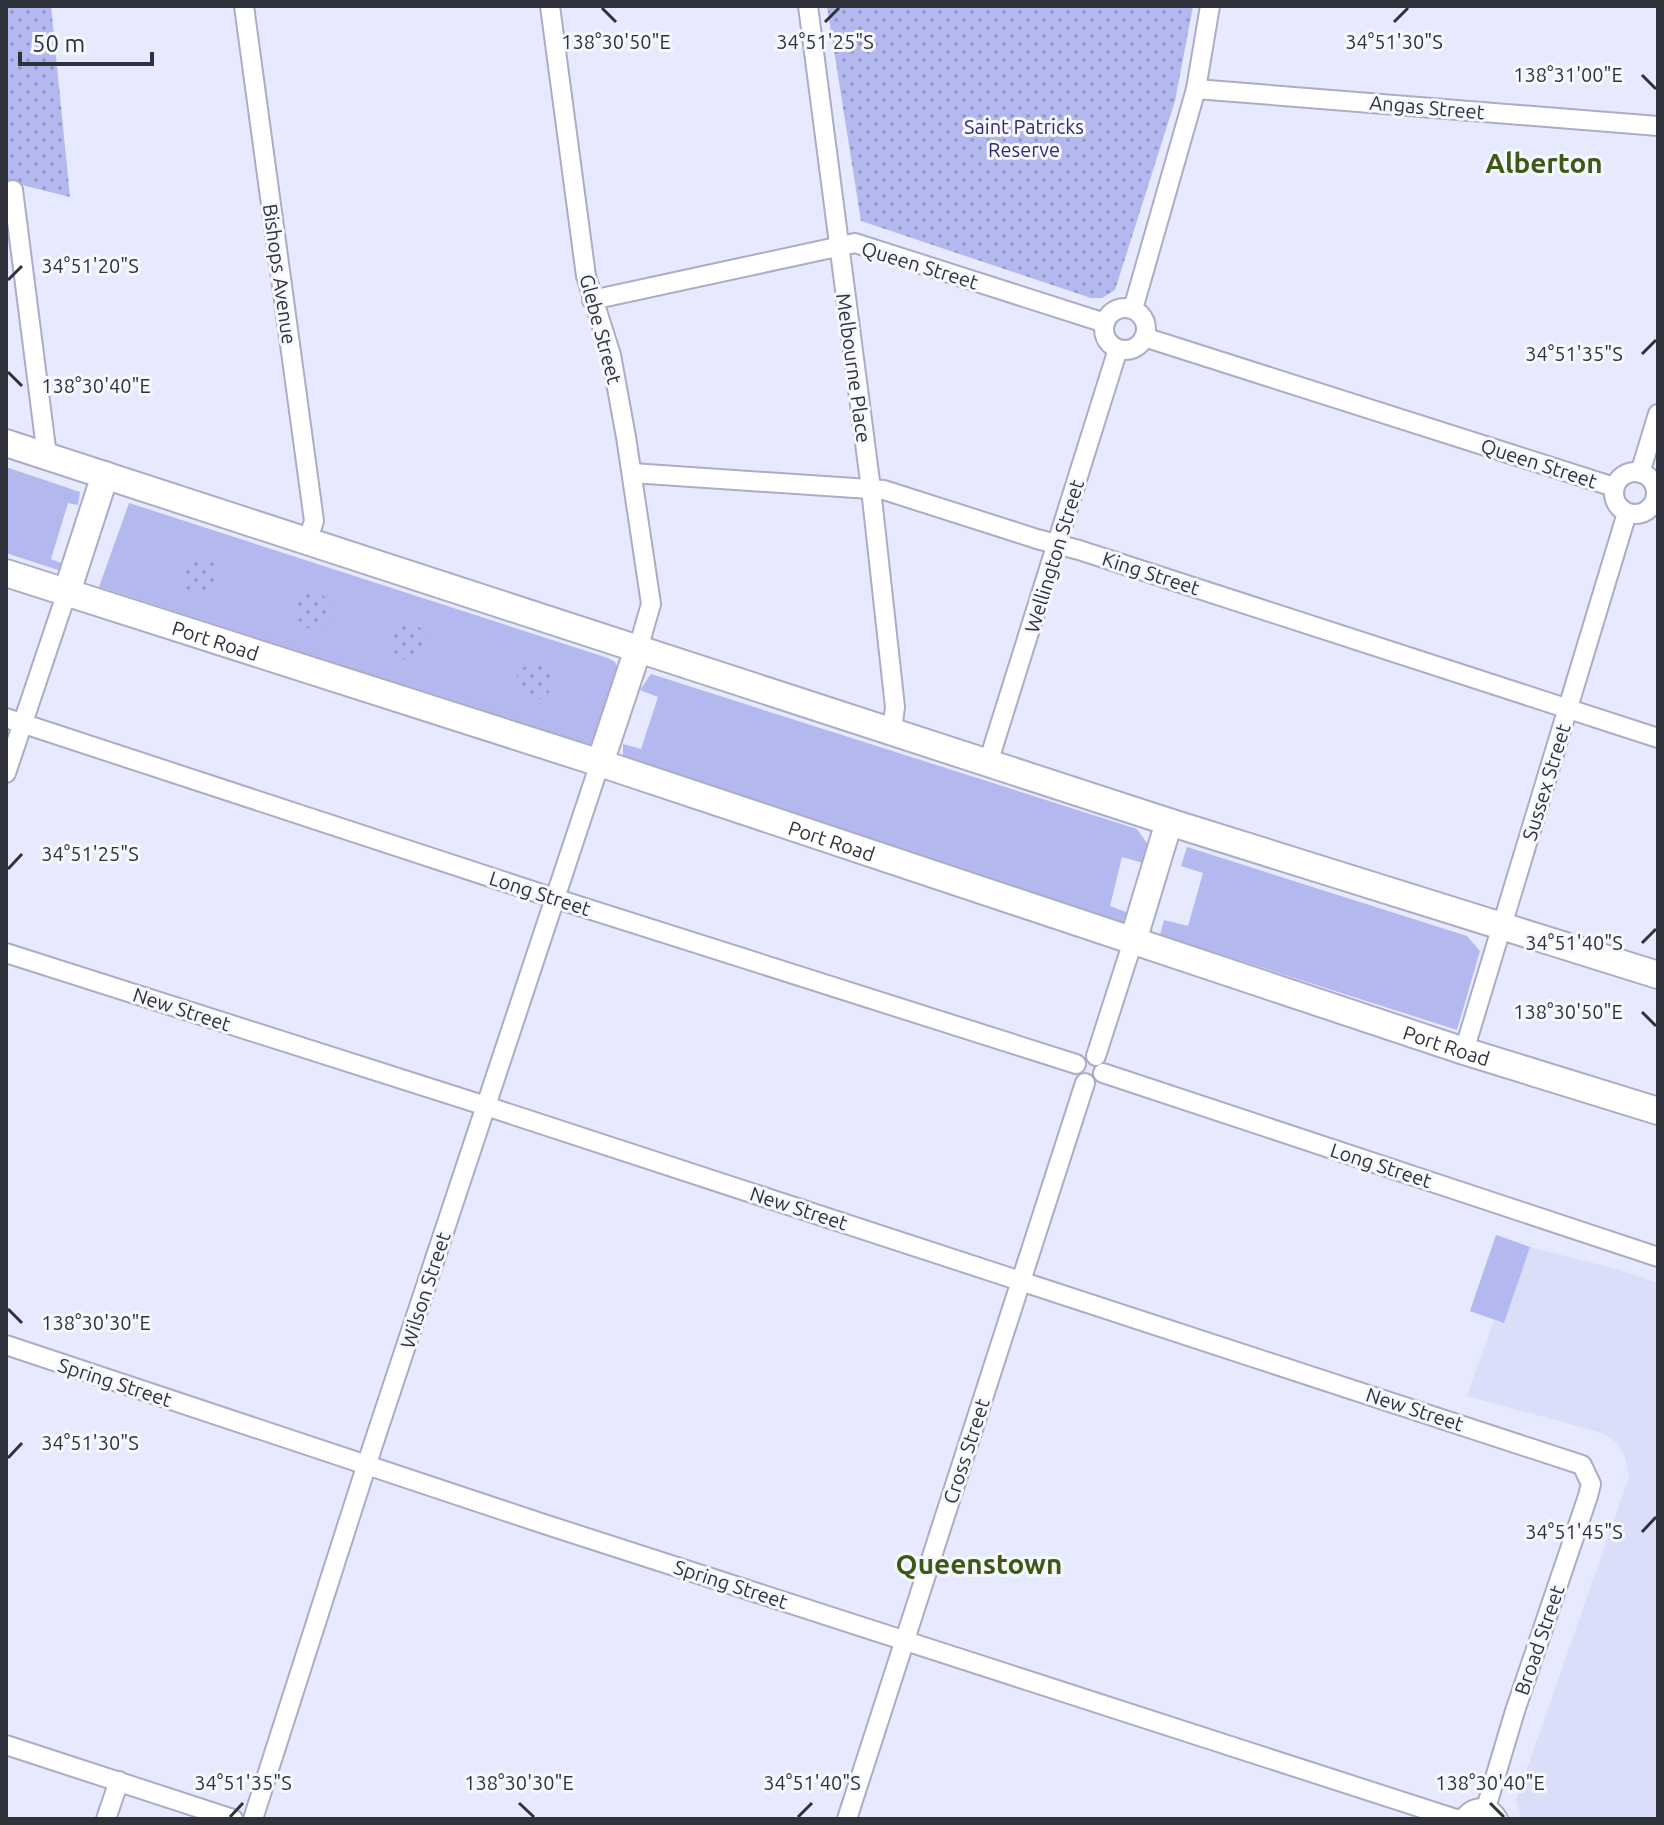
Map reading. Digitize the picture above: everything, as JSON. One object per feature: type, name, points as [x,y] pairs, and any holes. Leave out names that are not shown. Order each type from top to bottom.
[{"type":"highway","points":[[6,443],[1169,822],[1658,975]]},
{"type":"highway","points":[[67,592],[105,475]]},
{"type":"highway","name":"Port Road","points":[[6,573],[600,763],[1464,1051],[1658,1111]]},
{"type":"highway","points":[[600,763],[638,649]]},
{"type":"highway","points":[[1133,941],[1169,822]]},
{"type":"street","name":"Bishops Avenue","points":[[244,6],[314,521],[307,542]]},
{"type":"street","name":"Glebe Street","points":[[550,6],[586,276],[611,355],[651,604],[638,649]]},
{"type":"street","name":"Melbourne Place","points":[[808,6],[871,489],[895,707],[892,730]]},
{"type":"street","points":[[1133,309],[1196,89],[1210,6]]},
{"type":"street","name":"Angas Street","points":[[1196,89],[1658,126]]},
{"type":"street","points":[[13,190],[47,456]]},
{"type":"street","name":"Queen Street","points":[[592,300],[855,243],[1105,323]]},
{"type":"street","points":[[1133,309],[1143,318],[1144,337],[1131,350],[1118,349],[1108,342],[1105,323],[1113,312],[1133,309]]},
{"type":"street","name":"Queen Street","points":[[1144,337],[1614,487]]},
{"type":"street","name":"Wellington Street","points":[[988,763],[1118,349]]},
{"type":"street","points":[[1640,473],[1658,414]]},
{"type":"street","name":"King Street","points":[[632,473],[884,490],[1658,738]]},
{"type":"street","points":[[1640,473],[1651,480],[1656,501],[1640,514],[1627,513],[1614,500],[1614,487],[1622,476],[1640,473]]},
{"type":"street","name":"Sussex Street","points":[[1464,1051],[1627,513]]},
{"type":"street","points":[[6,773],[14,721],[67,592]]},
{"type":"street","name":"Long Street","points":[[14,721],[557,899],[1076,1064]]},
{"type":"street","name":"Wilson Street","points":[[253,1819],[600,763]]},
{"type":"street","points":[[1100,1064],[1082,1057],[1076,1064],[1077,1075],[1085,1083],[1098,1081],[1133,941]]},
{"type":"street","name":"New Street","points":[[6,953],[1573,1460],[1582,1465],[1587,1473]]},
{"type":"street","name":"Long Street","points":[[1100,1064],[1658,1257]]},
{"type":"street","name":"Cross Street","points":[[847,1819],[1085,1083]]},
{"type":"street","name":"Spring Street","points":[[6,1345],[1456,1819]]},
{"type":"street","name":"Broad Street","points":[[1492,1814],[1515,1711],[1588,1496],[1591,1484],[1587,1473]]},
{"type":"street","points":[[6,1745],[233,1819]]},
{"type":"street","points":[[106,1819],[119,1781]]},
{"type":"street","points":[[1463,1819],[1470,1811],[1492,1814]]},
{"type":"shaded area","points":[[1496,1235],[1658,1283],[1658,1819],[1522,1819],[1516,1800],[1629,1477],[1625,1458],[1617,1443],[1602,1433],[1467,1396],[1494,1320],[1470,1311]]},
{"type":"green space","points":[[6,6],[51,6],[70,197],[6,181]]},
{"type":"green space","name":"Saint Patricks Reserve","points":[[827,6],[1193,6],[1175,101],[1115,290],[1102,298],[1091,298],[861,221]]},
{"type":"green space","points":[[6,467],[80,492],[78,505],[68,503],[51,559],[64,564],[58,570],[6,553]]},
{"type":"green space","points":[[129,503],[608,658],[615,662],[618,669],[596,743],[588,744],[99,587]]},
{"type":"green space","points":[[200,558],[213,563],[218,576],[213,589],[200,594],[187,589],[182,576],[187,563]]},
{"type":"green space","points":[[314,593],[327,598],[332,611],[327,624],[314,629],[301,624],[296,611],[301,598]]},
{"type":"green space","points":[[409,624],[422,629],[427,642],[422,655],[409,660],[396,655],[391,642],[396,629]]},
{"type":"green space","points":[[534,664],[547,669],[552,682],[547,695],[534,700],[521,695],[516,682],[521,669]]},
{"type":"green space","points":[[651,674],[1137,829],[1149,846],[1147,864],[1122,857],[1110,906],[1134,915],[1126,925],[623,759],[623,744],[641,749],[658,697],[640,690]]},
{"type":"green space","points":[[1187,847],[1467,936],[1480,951],[1457,1030],[1160,935],[1164,920],[1188,926],[1203,873],[1181,866]]},
{"type":"green space","points":[[1496,1235],[1530,1247],[1504,1323],[1470,1311]]},
{"type":"district","name":"Alberton","points":[[1544,162]]},
{"type":"district","name":"Queenstown","points":[[979,1563]]}]
